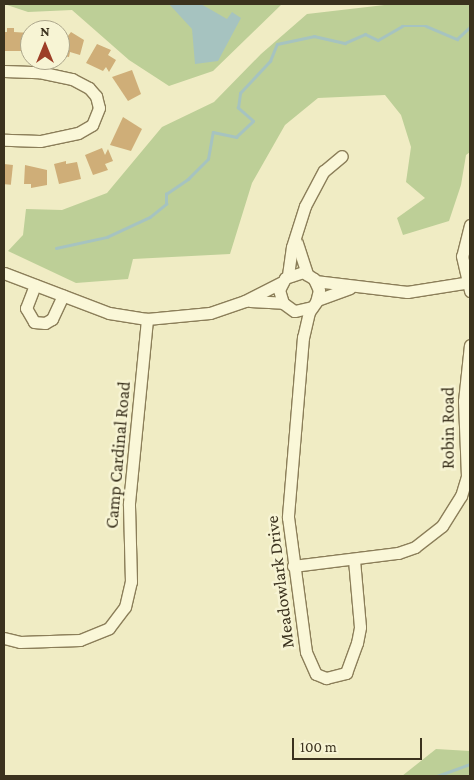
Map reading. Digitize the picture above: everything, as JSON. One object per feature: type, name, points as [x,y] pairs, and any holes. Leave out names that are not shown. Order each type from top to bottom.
[{"type":"street","points":[[4,71],[39,72],[72,79],[89,88],[96,96],[99,108],[92,125],[78,133],[40,141],[4,140]]},
{"type":"street","points":[[287,306],[279,290],[285,278],[305,206],[324,171],[342,156]]},
{"type":"street","points":[[4,273],[109,313],[147,319],[210,313],[245,301],[297,272],[354,287],[407,292],[469,285],[462,256],[470,225]]},
{"type":"street","points":[[296,240],[311,277],[319,290],[314,303]]},
{"type":"street","points":[[35,285],[26,308],[34,322],[46,323],[52,319],[63,295]]},
{"type":"street","points":[[245,301],[287,306],[300,311],[314,303],[354,287]]},
{"type":"street","name":"Meadowlark Drive","points":[[314,303],[303,336],[288,492],[293,566],[310,665],[316,674],[336,677],[346,672],[351,664],[360,627],[354,560]]},
{"type":"street","name":"Meadowlark Drive","points":[[287,306],[303,336]]},
{"type":"street","name":"Camp Cardinal Road","points":[[4,638],[20,642],[80,640],[109,628],[125,607],[131,582],[129,504],[147,319]]},
{"type":"street","name":"Robin Road","points":[[293,566],[354,560],[398,553],[415,547],[431,537],[454,512],[467,476],[464,401],[470,345]]},
{"type":"green space","points":[[4,4],[282,4],[213,71],[169,86],[129,60],[72,10],[28,12]]},
{"type":"green space","points":[[393,4],[470,4],[470,152],[466,155],[461,185],[449,221],[403,235],[397,218],[425,198],[406,182],[411,147],[401,115],[385,95],[318,98],[285,125],[252,183],[230,254],[133,259],[128,279],[76,283],[8,251],[23,235],[26,209],[62,210],[107,193],[162,127],[214,102],[261,54],[307,14]]},
{"type":"green space","points":[[436,749],[470,751],[470,776],[402,776]]},
{"type":"water","points":[[169,4],[201,4],[227,19],[232,12],[241,18],[218,61],[195,64],[192,29]]},
{"type":"building","points":[[7,28],[14,28],[14,32],[20,32],[20,51],[4,51],[4,32],[7,32]]},
{"type":"building","points":[[71,32],[84,40],[80,55],[70,52]]},
{"type":"building","points":[[97,44],[111,50],[108,55],[116,60],[109,72],[106,67],[103,71],[86,63]]},
{"type":"building","points":[[132,70],[141,94],[128,101],[112,77]]},
{"type":"building","points":[[123,117],[142,129],[131,151],[110,145]]},
{"type":"building","points":[[102,148],[105,155],[108,149],[113,161],[105,164],[108,170],[93,175],[85,155]]},
{"type":"building","points":[[66,161],[66,164],[77,162],[81,179],[59,184],[54,164]]},
{"type":"building","points":[[4,164],[13,165],[11,185],[4,184]]},
{"type":"building","points":[[25,165],[47,170],[47,185],[31,188],[31,184],[24,184]]},
{"type":"waterway","points":[[56,248],[107,237],[150,217],[166,204],[166,194],[188,179],[208,159],[213,132],[236,137],[253,121],[238,108],[240,93],[270,61],[277,44],[314,36],[345,43],[365,34],[378,40],[402,26],[426,26],[457,39],[470,27]]},
{"type":"waterway","points":[[417,776],[437,776],[470,764]]}]
